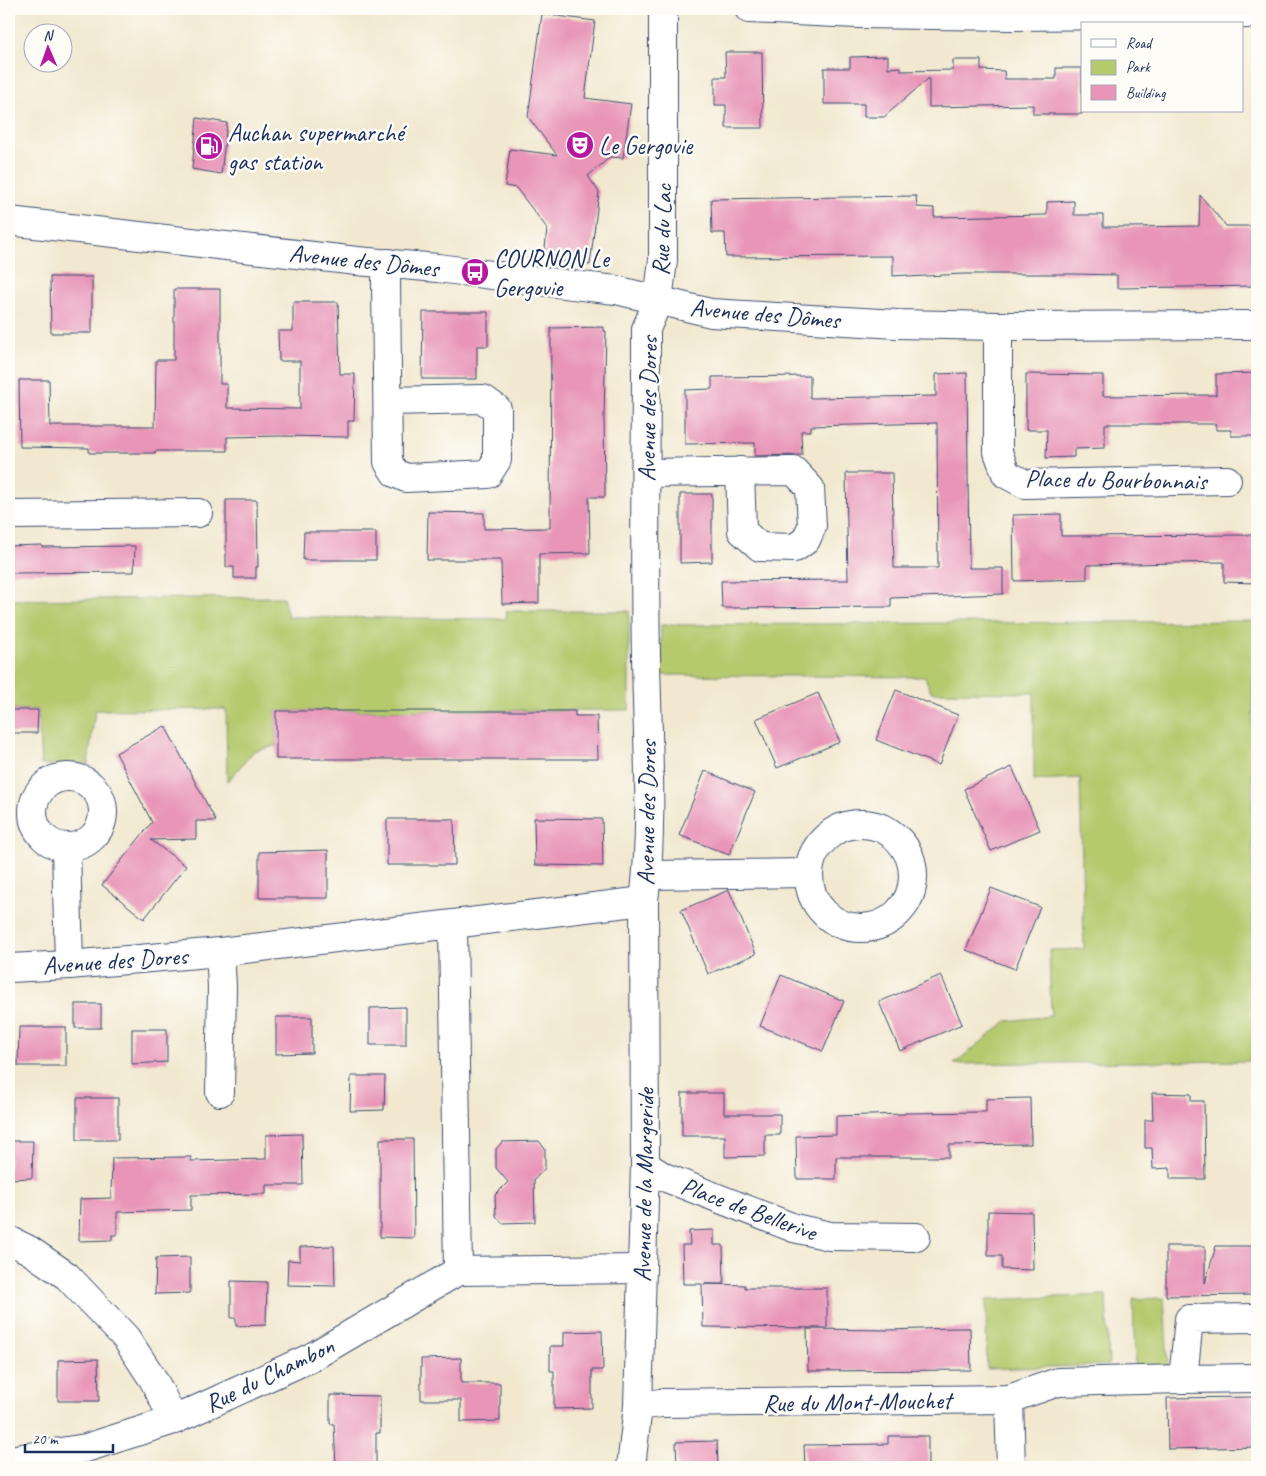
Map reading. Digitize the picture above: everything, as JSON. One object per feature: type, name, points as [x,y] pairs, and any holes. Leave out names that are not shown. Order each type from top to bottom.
[{"type":"street","name":"Rue du Lac","points":[[658,301],[663,260],[663,9]]},
{"type":"street","points":[[749,9],[858,14],[1013,16],[1257,14]]},
{"type":"street","name":"Avenue des Dômes","points":[[9,221],[438,268],[616,290],[711,313],[897,324],[998,326],[1257,325]]},
{"type":"street","points":[[388,263],[386,280],[388,462],[395,473],[406,478],[488,474],[497,460],[497,409],[483,399],[388,401]]},
{"type":"street","name":"Avenue des Dores","points":[[9,968],[69,965],[220,952],[453,925],[646,888],[649,801],[646,654],[646,329],[658,301]]},
{"type":"street","name":"Place du Bourbonnais","points":[[998,326],[998,452],[1006,474],[1025,484],[1227,480]]},
{"type":"street","points":[[646,473],[740,472]]},
{"type":"street","points":[[9,513],[11,515],[198,513]]},
{"type":"street","points":[[66,847],[69,965]]},
{"type":"street","points":[[646,888],[808,873]]},
{"type":"street","name":"Avenue de la Margeride","points":[[631,1467],[638,1406],[645,1165],[646,888]]},
{"type":"street","points":[[453,925],[458,1271]]},
{"type":"street","name":"Avenue des Dores","points":[[220,952],[222,987],[220,1092]]},
{"type":"street","name":"Place de Bellerive","points":[[645,1165],[664,1177],[794,1228],[830,1236],[916,1238]]},
{"type":"street","points":[[9,1240],[29,1250],[67,1276],[126,1338],[153,1379],[174,1420]]},
{"type":"street","name":"Rue du Chambon","points":[[9,1460],[86,1448],[174,1420],[312,1357],[458,1271],[642,1269]]},
{"type":"street","points":[[1183,1379],[1189,1319],[1257,1318]]},
{"type":"street","name":"Rue du Mont-Mouchet","points":[[638,1406],[661,1403],[1009,1399],[1058,1382],[1257,1378]]},
{"type":"street","points":[[1009,1399],[1011,1467]]},
{"type":"green space","points":[[283,597],[288,617],[506,619],[507,611],[629,611],[629,710],[276,711],[276,746],[254,751],[227,782],[226,709],[95,710],[88,764],[41,765],[38,710],[9,709],[9,600]]},
{"type":"green space","points":[[1257,621],[1257,678],[1253,679],[1252,814],[1255,1061],[954,1064],[1007,1021],[1051,1016],[1049,950],[1084,949],[1080,778],[1034,780],[1034,693],[931,692],[925,677],[661,675],[661,625]]},
{"type":"green space","points":[[1106,1295],[1109,1365],[987,1369],[986,1300]]},
{"type":"green space","points":[[1164,1298],[1168,1367],[1135,1367],[1133,1299]]},
{"type":"building","name":"Le Gergovie","points":[[542,14],[595,21],[585,98],[631,104],[623,158],[610,157],[588,176],[599,192],[590,265],[544,259],[547,228],[516,188],[505,186],[510,149],[557,155],[528,117]]},
{"type":"building","points":[[725,52],[762,52],[763,128],[726,128],[726,105],[715,105],[715,77],[726,77]]},
{"type":"building","points":[[888,56],[888,68],[901,67],[901,71],[953,70],[953,60],[981,60],[981,70],[1004,71],[1005,79],[1056,79],[1056,68],[1081,68],[1082,114],[1033,114],[1033,105],[929,107],[929,78],[884,117],[864,117],[864,104],[824,104],[824,68],[850,68],[850,57]]},
{"type":"building","name":"Auchan supermarché gas station","points":[[197,118],[227,123],[221,174],[192,169]]},
{"type":"building","points":[[1200,195],[1226,226],[1257,226],[1257,286],[1117,288],[1117,275],[963,274],[893,276],[893,256],[726,257],[725,233],[712,233],[711,199],[916,196],[917,207],[934,208],[934,217],[1047,215],[1047,202],[1074,201],[1074,215],[1103,215],[1103,227],[1131,227],[1199,226]]},
{"type":"building","points":[[50,277],[92,277],[92,333],[51,333]]},
{"type":"building","points":[[174,289],[220,289],[220,384],[227,384],[227,408],[300,409],[300,361],[279,361],[278,331],[293,331],[293,302],[338,302],[340,374],[355,374],[354,421],[348,421],[348,437],[227,437],[227,451],[89,453],[89,448],[20,447],[19,380],[49,380],[50,426],[155,426],[156,360],[174,360]]},
{"type":"building","points":[[423,312],[488,312],[488,346],[477,346],[477,379],[422,379]]},
{"type":"building","points":[[604,327],[604,331],[606,331],[605,497],[589,497],[590,553],[539,554],[539,603],[502,604],[501,560],[427,560],[428,512],[484,513],[484,529],[550,528],[551,328]]},
{"type":"building","points":[[967,373],[969,568],[1003,568],[1003,594],[891,598],[891,607],[722,608],[721,581],[848,580],[846,473],[892,473],[894,568],[938,568],[937,423],[811,426],[811,431],[801,431],[802,455],[755,456],[755,443],[685,444],[685,390],[712,389],[712,377],[810,376],[810,398],[936,396],[936,374]]},
{"type":"building","points":[[1257,373],[1257,436],[1231,436],[1231,430],[1216,430],[1216,424],[1105,424],[1105,448],[1074,449],[1074,457],[1046,458],[1047,430],[1026,430],[1026,374],[1103,375],[1103,396],[1216,395],[1216,374]]},
{"type":"building","points":[[680,494],[712,494],[712,562],[680,563]]},
{"type":"building","points":[[226,500],[257,500],[258,567],[256,567],[256,578],[234,578],[234,567],[226,567]]},
{"type":"building","points":[[1061,514],[1061,536],[1257,535],[1257,583],[1224,582],[1224,562],[1087,565],[1087,579],[1014,581],[1013,515]]},
{"type":"building","points":[[304,532],[376,532],[376,560],[303,560]]},
{"type":"building","points":[[42,545],[42,547],[135,546],[134,572],[9,573],[9,546]]},
{"type":"building","points":[[896,690],[958,715],[939,765],[876,740]]},
{"type":"building","points":[[818,693],[840,742],[777,768],[756,719]]},
{"type":"building","points":[[9,710],[38,710],[37,733],[9,733]]},
{"type":"building","points":[[276,711],[575,711],[575,716],[597,716],[598,759],[276,759]]},
{"type":"building","points":[[165,726],[216,821],[196,821],[196,839],[151,840],[186,866],[144,919],[102,885],[152,822],[116,753]]},
{"type":"building","points":[[1012,767],[1040,830],[991,851],[964,789]]},
{"type":"building","points":[[705,771],[755,792],[729,855],[679,835]]},
{"type":"building","points":[[534,818],[602,819],[603,866],[535,865]]},
{"type":"building","points":[[387,819],[454,819],[455,865],[387,865]]},
{"type":"building","points":[[328,850],[328,898],[259,898],[259,852]]},
{"type":"building","points":[[991,888],[1040,907],[1015,969],[966,950]]},
{"type":"building","points":[[729,890],[756,954],[708,974],[681,910]]},
{"type":"building","points":[[781,975],[844,1001],[823,1051],[760,1026]]},
{"type":"building","points":[[941,975],[962,1024],[900,1051],[879,1002]]},
{"type":"building","points":[[75,1004],[101,1004],[101,1028],[75,1028]]},
{"type":"building","points":[[406,1007],[406,1045],[370,1045],[370,1008]]},
{"type":"building","points":[[276,1017],[312,1017],[312,1053],[276,1054]]},
{"type":"building","points":[[19,1027],[66,1027],[66,1066],[18,1066]]},
{"type":"building","points":[[132,1029],[167,1029],[167,1062],[132,1064]]},
{"type":"building","points":[[351,1076],[385,1076],[384,1110],[350,1111]]},
{"type":"building","points":[[682,1093],[724,1093],[724,1114],[780,1114],[780,1135],[765,1135],[765,1156],[725,1157],[725,1136],[682,1136]]},
{"type":"building","points":[[1152,1093],[1191,1094],[1191,1101],[1204,1101],[1205,1179],[1170,1179],[1170,1168],[1153,1169],[1152,1148],[1145,1148],[1145,1120],[1153,1120]]},
{"type":"building","points":[[77,1098],[118,1098],[118,1140],[77,1140]]},
{"type":"building","points":[[1030,1098],[1031,1144],[949,1145],[949,1157],[836,1157],[836,1179],[797,1179],[796,1136],[836,1135],[836,1116],[986,1112],[986,1099]]},
{"type":"building","points":[[302,1134],[303,1185],[266,1185],[266,1194],[191,1195],[191,1210],[117,1212],[117,1235],[112,1235],[112,1240],[79,1241],[80,1199],[111,1198],[112,1158],[191,1157],[191,1161],[266,1159],[266,1135]]},
{"type":"building","points":[[380,1139],[413,1139],[414,1238],[380,1237]]},
{"type":"building","points":[[9,1141],[33,1141],[32,1178],[9,1179]]},
{"type":"building","points":[[539,1141],[545,1149],[545,1168],[534,1180],[535,1222],[502,1223],[496,1216],[495,1195],[508,1182],[496,1168],[496,1149],[502,1142]]},
{"type":"building","points":[[988,1211],[1032,1212],[1033,1270],[1002,1269],[1002,1256],[988,1256]]},
{"type":"building","points":[[714,1230],[714,1245],[723,1245],[724,1284],[704,1284],[745,1285],[745,1288],[827,1288],[827,1328],[703,1327],[702,1284],[683,1284],[682,1245],[690,1245],[689,1231]]},
{"type":"building","points":[[334,1246],[335,1286],[287,1285],[288,1260],[300,1261],[300,1247]]},
{"type":"building","points":[[1166,1246],[1205,1246],[1205,1283],[1216,1246],[1257,1246],[1257,1295],[1166,1296]]},
{"type":"building","points":[[190,1257],[190,1293],[155,1294],[156,1258]]},
{"type":"building","points":[[231,1281],[267,1282],[266,1325],[236,1326],[236,1318],[231,1318]]},
{"type":"building","points":[[970,1328],[971,1370],[808,1371],[807,1329],[889,1330]]},
{"type":"building","points":[[602,1331],[603,1370],[592,1370],[592,1408],[554,1409],[554,1371],[550,1371],[550,1346],[564,1346],[564,1332]]},
{"type":"building","points":[[461,1358],[461,1383],[500,1383],[500,1421],[461,1422],[461,1400],[421,1400],[421,1359]]},
{"type":"building","points":[[98,1359],[99,1401],[58,1401],[58,1360]]},
{"type":"building","points":[[330,1395],[380,1396],[380,1433],[376,1433],[376,1467],[336,1467],[334,1424],[330,1424]]},
{"type":"building","points":[[1257,1397],[1257,1447],[1168,1449],[1167,1398]]},
{"type":"building","points":[[888,1436],[928,1436],[928,1467],[805,1467],[804,1445],[888,1444]]},
{"type":"building","points":[[717,1441],[718,1467],[677,1467],[676,1442]]},
{"type":"place","name":"Le Gergovie","points":[[580,145]]},
{"type":"place","name":"Auchan supermarché gas station","points":[[209,146]]},
{"type":"place","name":"COURNON Le Gergovie","points":[[475,272]]}]
